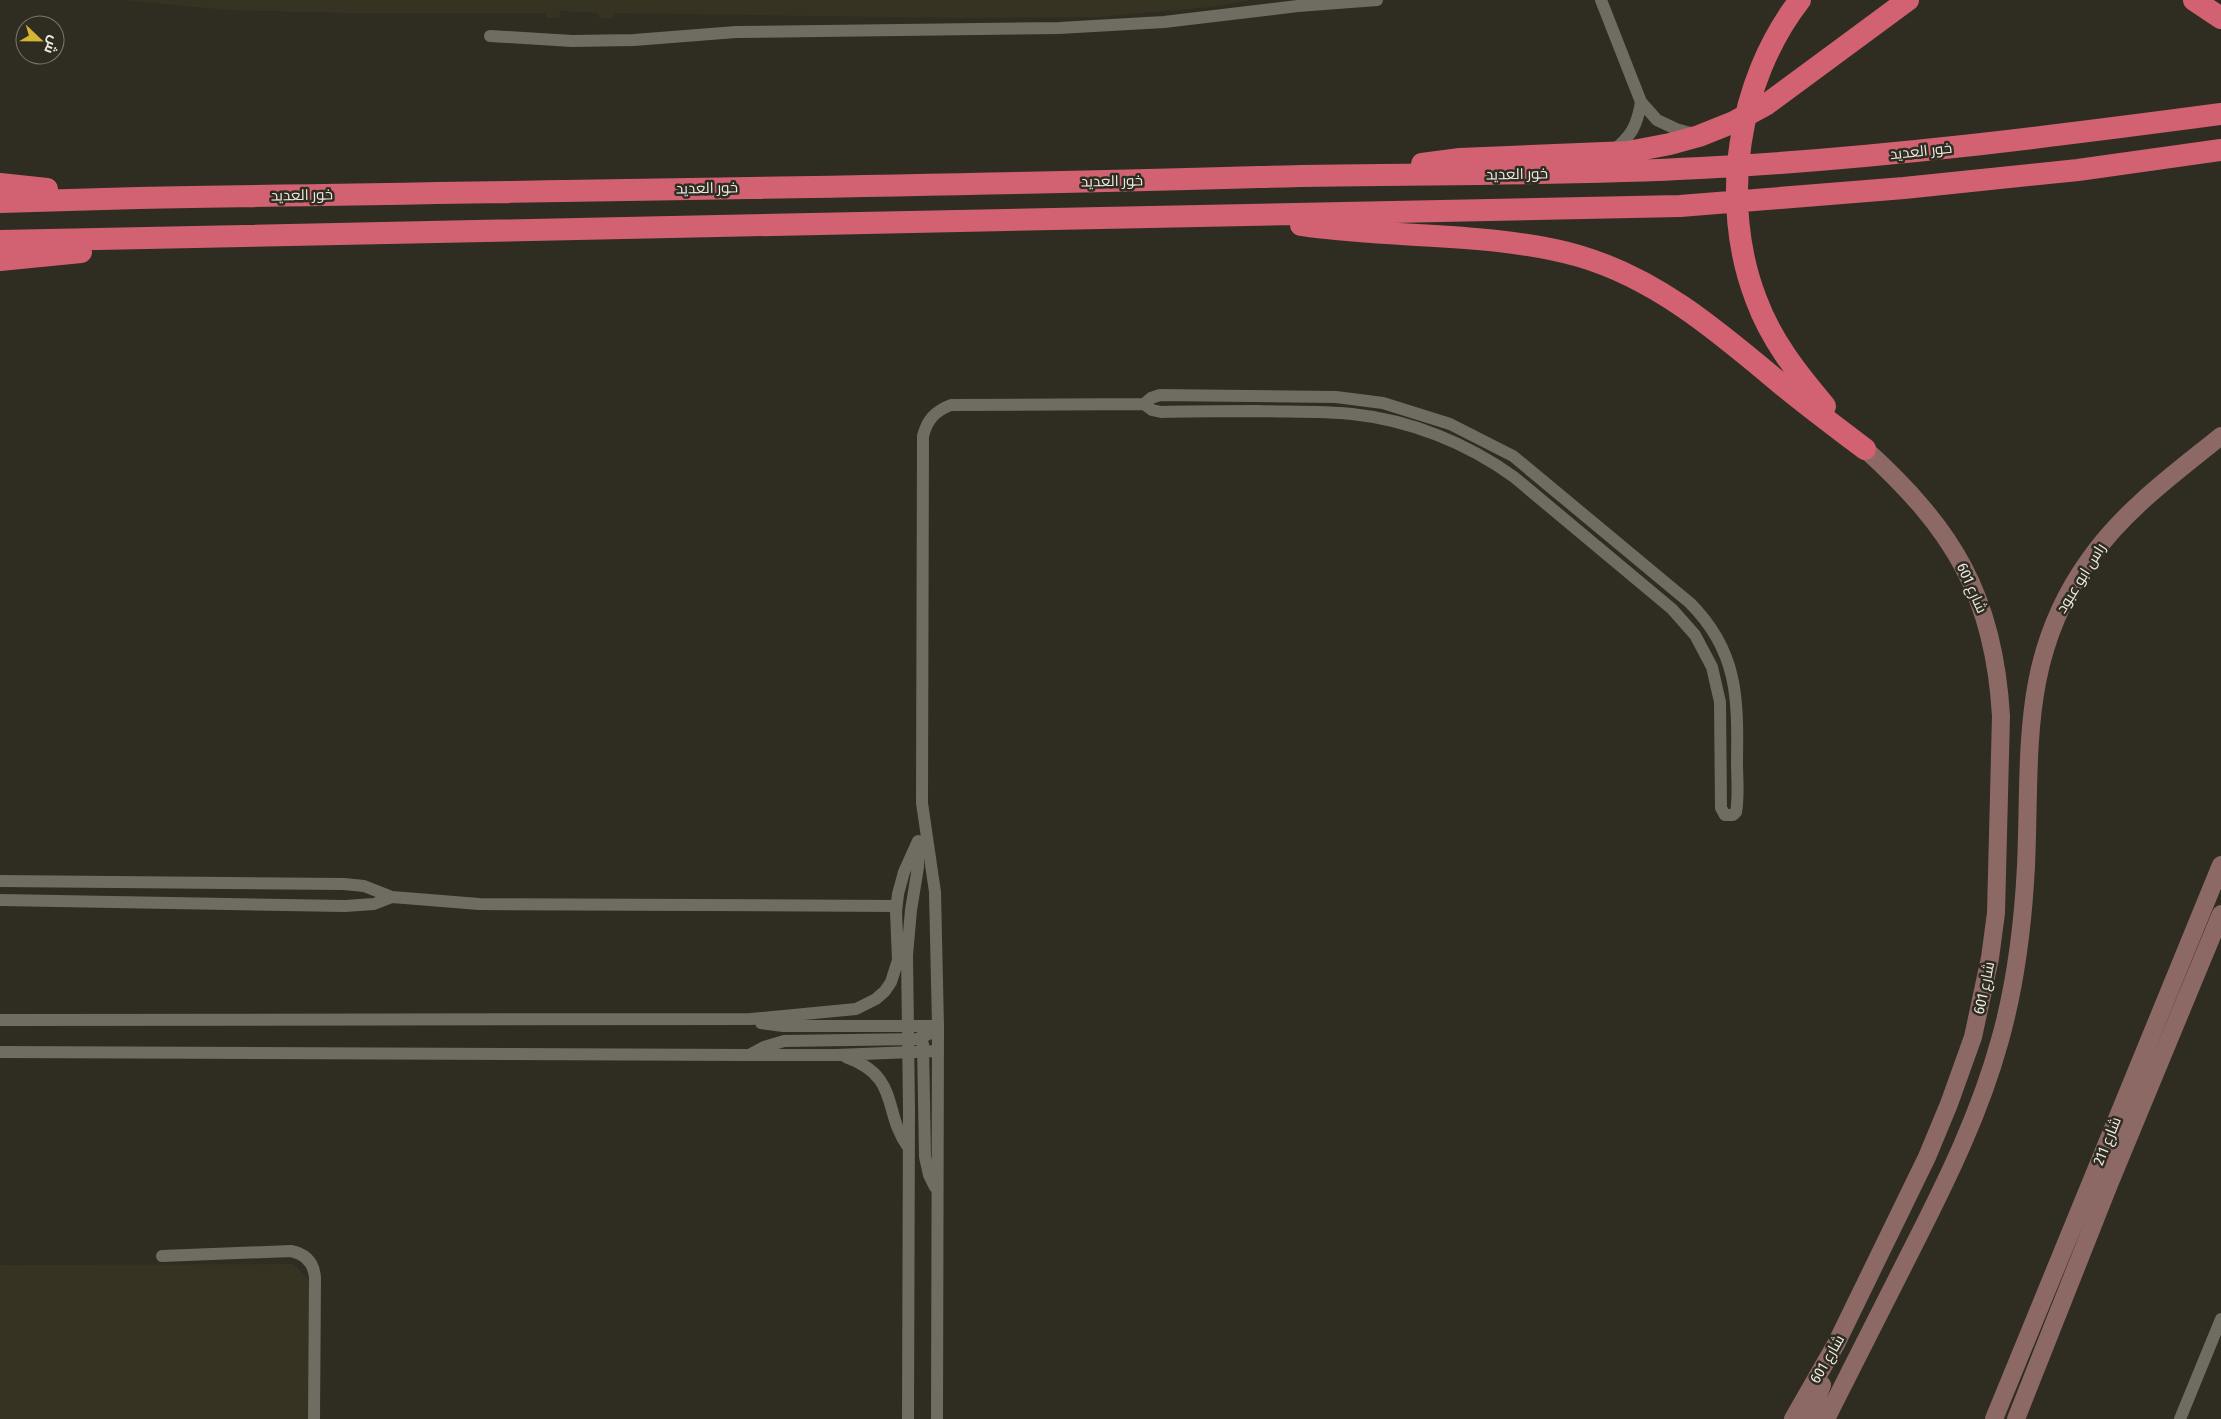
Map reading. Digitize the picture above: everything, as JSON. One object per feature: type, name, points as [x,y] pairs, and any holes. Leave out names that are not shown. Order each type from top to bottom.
[{"type":"highway","points":[[1800,0],[1778,33],[1756,81],[1742,136],[1738,216],[1742,250],[1756,299],[1782,352],[1801,378],[1865,450]]},
{"type":"highway","points":[[1393,176],[1439,160],[1648,149],[1699,136],[1734,122],[1767,104],[1908,0]]},
{"type":"highway","points":[[2194,0],[2221,18]]},
{"type":"highway","name":"خور العديد","points":[[0,202],[1600,172],[1770,164],[1916,152],[2221,114]]},
{"type":"highway","points":[[0,241],[1680,206],[1904,188],[2078,170],[2221,150]]},
{"type":"highway","points":[[0,184],[138,198]]},
{"type":"highway","points":[[1229,214],[1318,227],[1544,248],[1608,266],[1667,296],[1700,317],[1865,450]]},
{"type":"highway","points":[[0,260],[60,255],[189,237]]},
{"type":"main road","name":"راس ابو عبود","points":[[2028,768],[2031,710],[2037,676],[2056,618],[2071,588],[2090,559],[2137,504],[2221,436]]},
{"type":"main road","name":"شارع 601","points":[[1793,1419],[1836,1344],[1927,1158],[1949,1104],[1973,1037],[1990,958],[1996,913],[2001,716],[2000,686],[1987,624],[1975,588],[1940,528],[1903,484],[1865,450]]},
{"type":"main road","name":"شارع 601","points":[[1826,1419],[1948,1176],[1976,1115],[1990,1076],[2006,1019],[2018,958],[2025,875],[2028,768]]},
{"type":"main road","name":"شارع 211","points":[[1994,1419],[2221,865]]},
{"type":"main road","name":"شارع 211","points":[[2016,1419],[2108,1187],[2221,914]]},
{"type":"main road","points":[[1809,1419],[1836,1344]]},
{"type":"street","points":[[490,36],[572,41],[634,40],[736,32],[1059,28],[1164,22],[1298,6],[1377,0]]},
{"type":"street","points":[[1601,0],[1641,102],[1657,120],[1676,129],[1699,136]]},
{"type":"street","points":[[1612,152],[1631,134],[1636,126],[1641,102]]},
{"type":"street","points":[[937,1419],[938,1026],[934,887],[922,803],[923,436],[929,420],[942,408],[960,404],[1144,404],[1152,410],[1161,412],[1288,412],[1364,416],[1427,432],[1464,447],[1498,466],[1524,485],[1672,609],[1695,635],[1712,667],[1720,702],[1722,808],[1725,815],[1733,815],[1736,812],[1736,694],[1727,658],[1714,633],[1690,604],[1512,456],[1450,424],[1406,409],[1360,400],[1336,397],[1160,395],[1151,398],[1144,404]]},
{"type":"street","points":[[908,1419],[909,1148],[913,1044],[909,1026],[908,944],[918,867],[919,815],[922,803]]},
{"type":"street","points":[[0,1020],[751,1019],[856,1009],[876,999],[891,982],[898,960],[896,906],[904,872],[918,841]]},
{"type":"street","points":[[0,881],[344,884],[374,889],[392,897],[479,904],[896,906]]},
{"type":"street","points":[[0,900],[345,906],[374,904],[392,897]]},
{"type":"street","points":[[751,1019],[767,1024],[784,1026],[938,1026]]},
{"type":"street","points":[[0,1052],[836,1055],[913,1044],[931,1033],[938,1026]]},
{"type":"street","points":[[749,1055],[764,1047],[784,1041],[913,1044],[923,1052],[938,1051]]},
{"type":"street","points":[[923,1052],[925,1157],[929,1175],[937,1191]]},
{"type":"street","points":[[836,1055],[856,1061],[873,1073],[880,1081],[891,1100],[898,1129],[909,1148]]},
{"type":"street","points":[[162,1256],[291,1251],[306,1257],[312,1267],[315,1278],[314,1419]]},
{"type":"street","points":[[2180,1419],[2221,1319]]},
{"type":"shaded area","points":[[121,0],[1251,0],[1211,7],[1097,17],[961,18],[613,13],[613,18],[599,18],[599,13],[560,11],[559,18],[546,18],[546,13],[344,13],[227,10]]},
{"type":"shaded area","points":[[293,1264],[311,1282],[310,1419],[0,1419],[0,1265]]}]
